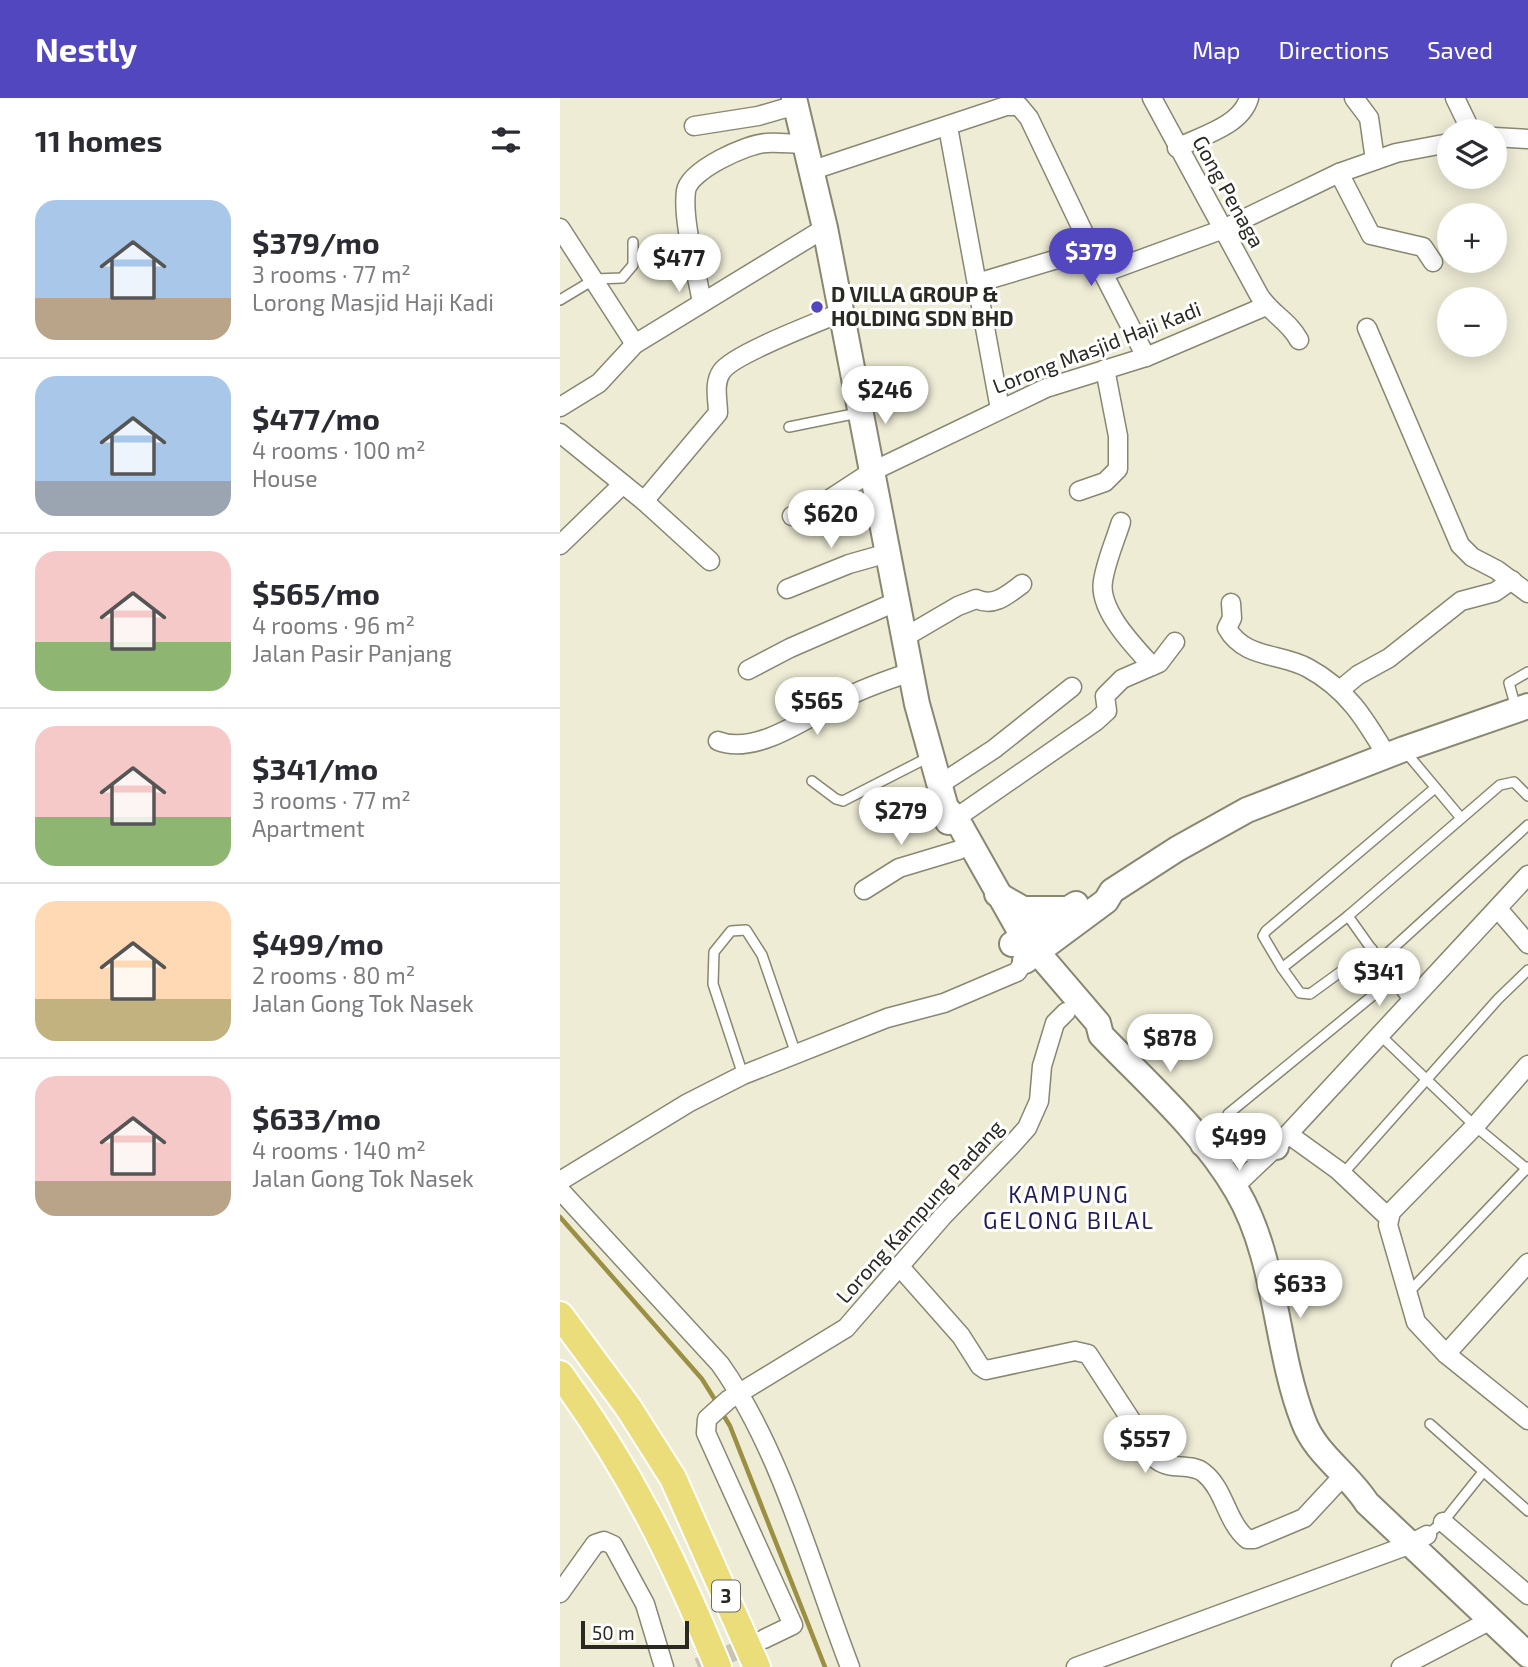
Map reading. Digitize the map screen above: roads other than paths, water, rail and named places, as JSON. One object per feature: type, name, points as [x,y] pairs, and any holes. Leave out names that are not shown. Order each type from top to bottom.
[{"type":"main road","points":[[795,102],[825,228],[911,672],[941,787],[947,822],[986,905],[1023,949],[1066,1012],[1087,1031],[1101,1035]]},
{"type":"main road","points":[[1023,949],[1071,916],[1106,901],[1112,891],[1177,849],[1247,810],[1395,752],[1522,708]]},
{"type":"main road","points":[[941,787],[1023,949],[1063,983],[1098,1023],[1101,1035],[1203,1143],[1234,1187],[1264,1263],[1303,1420],[1317,1446],[1350,1479],[1377,1492],[1427,1534],[1525,1645]]},
{"type":"main road","points":[[996,893],[1023,909],[1071,916]]},
{"type":"main road","points":[[1063,983],[1060,957],[1071,916]]},
{"type":"main road","points":[[1203,1143],[1233,1150],[1282,1140]]},
{"type":"main road","name":"3","points":[[560,1315],[628,1407],[673,1478],[757,1667]]},
{"type":"main road","name":"3","points":[[560,1374],[600,1429],[662,1539],[718,1667]]},
{"type":"main road","points":[[1427,1534],[1492,1620],[1525,1645]]},
{"type":"street","name":"Gong Penaga","points":[[1152,98],[1221,230],[1266,306]]},
{"type":"street","points":[[1177,148],[1232,121],[1245,109],[1250,98]]},
{"type":"street","points":[[1354,98],[1369,118],[1375,160]]},
{"type":"street","points":[[1455,98],[1465,119]]},
{"type":"street","points":[[694,126],[758,116],[795,102]]},
{"type":"street","points":[[810,171],[1006,106],[1019,106],[1028,118],[1146,357]]},
{"type":"street","points":[[948,127],[1000,409]]},
{"type":"street","points":[[1507,138],[1528,139]]},
{"type":"street","points":[[702,303],[689,220],[686,192],[689,182],[694,175],[738,151],[764,143],[804,144]]},
{"type":"street","points":[[1103,273],[1221,230],[1339,173],[1375,160],[1437,146]]},
{"type":"street","points":[[1339,173],[1371,235],[1423,247],[1433,262]]},
{"type":"street","points":[[560,228],[635,344]]},
{"type":"street","points":[[560,407],[599,383],[635,344],[825,228]]},
{"type":"street","points":[[977,283],[1091,249]]},
{"type":"street","points":[[1266,306],[1286,321],[1299,340]]},
{"type":"street","name":"Lorong Masjid Haji Kadi","points":[[792,516],[828,500],[871,471],[1046,388],[1146,357],[1266,306]]},
{"type":"street","points":[[644,501],[718,413],[716,383],[723,369],[746,355],[840,313]]},
{"type":"street","points":[[1367,328],[1460,545],[1472,557],[1512,580],[1528,593]]},
{"type":"street","points":[[1079,491],[1105,482],[1118,469],[1118,436],[1105,369]]},
{"type":"street","points":[[560,433],[644,501],[710,561]]},
{"type":"street","points":[[560,545],[623,484]]},
{"type":"street","points":[[1121,522],[1103,579],[1103,589],[1117,625],[1152,666]]},
{"type":"street","points":[[787,589],[849,564],[888,554]]},
{"type":"street","points":[[1341,689],[1434,624],[1457,603],[1494,592],[1512,580]]},
{"type":"street","points":[[905,637],[958,606],[976,599],[985,604],[992,603],[1022,584]]},
{"type":"street","points":[[748,670],[790,648],[898,601]]},
{"type":"street","points":[[1231,603],[1233,615],[1227,628],[1240,644],[1300,664],[1341,689],[1395,752]]},
{"type":"street","points":[[941,787],[1096,721],[1107,711],[1105,696],[1114,685],[1164,659],[1175,642]]},
{"type":"street","points":[[718,741],[727,744],[746,743],[780,733],[858,691],[911,672]]},
{"type":"street","points":[[941,787],[1072,687]]},
{"type":"street","points":[[864,890],[899,868],[959,850]]},
{"type":"street","points":[[1234,1187],[1282,1140],[1528,875]]},
{"type":"street","points":[[1498,909],[1528,944]]},
{"type":"street","points":[[560,1181],[688,1103],[743,1076],[887,1018],[944,1003],[1017,972],[1023,949]]},
{"type":"street","name":"Lorong Kampung Padang","points":[[764,1639],[793,1625],[704,1425],[710,1415],[735,1396],[846,1328],[943,1216],[1027,1128],[1039,1101],[1042,1066],[1055,1023],[1066,1012]]},
{"type":"street","points":[[1528,1065],[1389,1218],[1389,1232],[1416,1322],[1446,1353],[1528,1420]]},
{"type":"street","points":[[1282,1140],[1338,1170],[1389,1218]]},
{"type":"street","points":[[560,1190],[720,1364],[777,1473],[850,1667]]},
{"type":"street","points":[[1446,1353],[1528,1263]]},
{"type":"street","points":[[900,1267],[961,1336],[980,1366],[986,1370],[1075,1350],[1088,1354],[1157,1460],[1173,1468],[1193,1468],[1206,1474],[1233,1525],[1247,1539],[1254,1539],[1304,1518],[1350,1479]]},
{"type":"street","points":[[1076,1667],[1427,1534],[1528,1595]]},
{"type":"street","points":[[560,1592],[595,1544],[604,1541],[613,1545],[645,1604],[664,1667]]},
{"type":"street","points":[[1401,1667],[1492,1620]]},
{"type":"lane","points":[[560,300],[595,279],[622,278],[631,271],[635,257],[633,242]]},
{"type":"lane","points":[[789,427],[860,413]]},
{"type":"lane","points":[[1522,708],[1509,683],[1528,672]]},
{"type":"lane","points":[[1395,752],[1435,788],[1461,818]]},
{"type":"lane","points":[[812,781],[836,799],[843,801],[941,787]]},
{"type":"lane","points":[[1282,968],[1349,916],[1505,782],[1514,782],[1528,796]]},
{"type":"lane","points":[[1372,949],[1310,994],[1300,993],[1265,943],[1263,936],[1266,930],[1435,788]]},
{"type":"lane","points":[[1380,960],[1528,825]]},
{"type":"lane","points":[[1349,916],[1410,1003]]},
{"type":"lane","points":[[743,1076],[713,984],[714,953],[731,931],[746,930],[762,955],[796,1054]]},
{"type":"lane","points":[[1338,1170],[1348,1168],[1426,1079],[1528,970]]},
{"type":"lane","points":[[1228,1114],[1393,979]]},
{"type":"lane","points":[[1380,1035],[1475,1126],[1527,1168],[1406,1294]]},
{"type":"lane","points":[[1430,1424],[1528,1511]]},
{"type":"lane","points":[[1427,1534],[1483,1472]]},
{"type":"waterway","points":[[560,1217],[702,1379],[717,1403]]},
{"type":"waterway","points":[[721,1411],[730,1426],[825,1667]]},
{"type":"tunnel","points":[[698,1667],[756,1643]]},
{"type":"place","name":"D VILLA GROUP & HOLDING SDN BHD","points":[[817,307]]},
{"type":"district","name":"KAMPUNG GELONG BILAL","points":[[1069,1208]]}]
